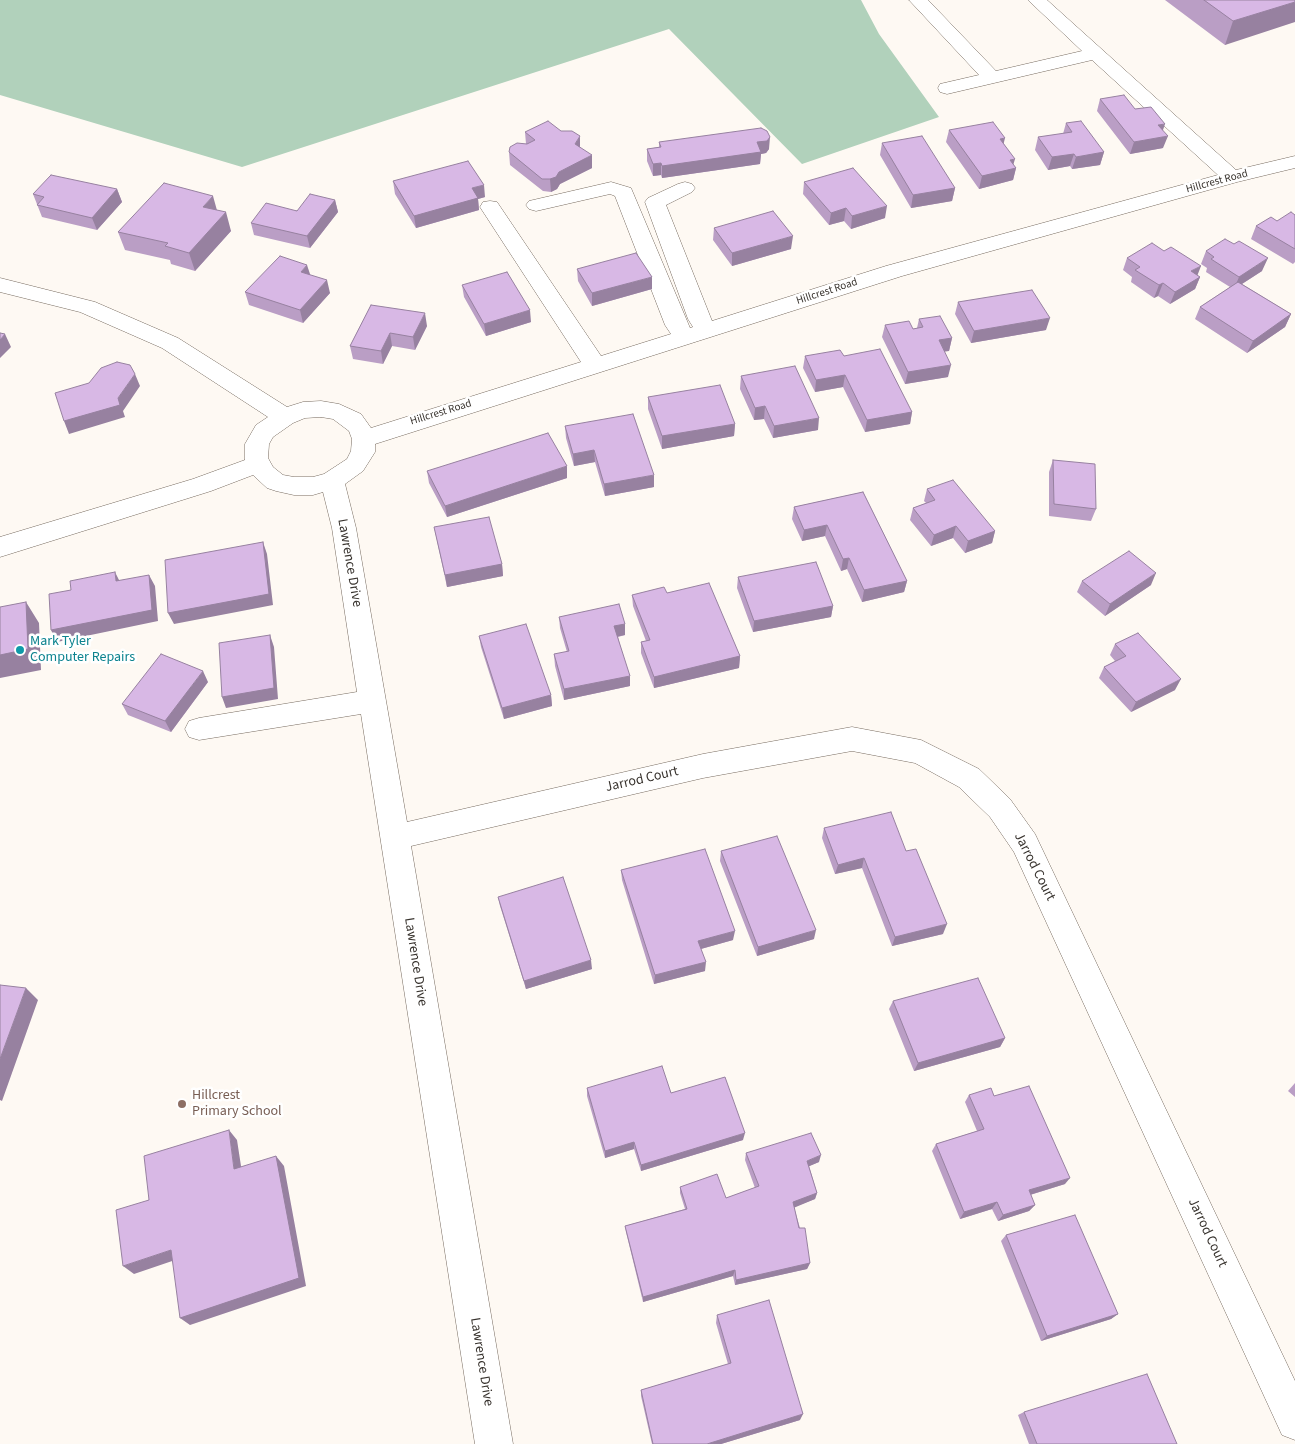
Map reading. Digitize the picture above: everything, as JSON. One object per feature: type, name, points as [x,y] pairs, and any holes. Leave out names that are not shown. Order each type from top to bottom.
[{"type":"street","points":[[918,0],[992,78]]},
{"type":"street","points":[[1038,0],[1232,177]]},
{"type":"street","points":[[947,88],[1096,53]]},
{"type":"street","name":"Hillcrest Road","points":[[364,439],[894,270],[1232,177],[1295,162]]},
{"type":"street","points":[[536,205],[611,188],[624,192],[676,325],[684,336]]},
{"type":"street","points":[[684,188],[655,202],[699,319],[706,330]]},
{"type":"street","points":[[490,208],[595,365]]},
{"type":"street","points":[[0,285],[87,307],[170,343],[285,417]]},
{"type":"street","points":[[321,409],[339,412],[353,420],[359,427],[364,439],[363,452],[355,465],[342,476],[332,481],[313,486],[294,486],[276,482],[264,473],[259,464],[256,458],[257,444],[264,431],[285,417],[303,410],[321,409]]},
{"type":"street","points":[[0,547],[202,485],[259,464]]},
{"type":"street","name":"Lawrence Drive","points":[[332,481],[344,528],[494,1444]]},
{"type":"street","points":[[198,729],[372,701]]},
{"type":"street","name":"Jarrod Court","points":[[395,837],[703,766],[852,739],[921,752],[969,778],[1000,808],[1025,843],[1295,1422]]},
{"type":"green space","points":[[0,0],[861,0],[879,34],[939,117],[802,164],[669,29],[242,167],[0,95]]},
{"type":"building","points":[[1204,0],[1295,0],[1295,2],[1233,21]]},
{"type":"building","points":[[1124,95],[1135,109],[1151,107],[1165,124],[1158,125],[1168,136],[1134,142],[1100,99]]},
{"type":"building","points":[[548,121],[561,131],[572,131],[580,136],[575,144],[592,155],[559,172],[556,177],[542,179],[509,152],[510,147],[517,143],[527,144],[535,140],[525,132]]},
{"type":"building","points":[[1081,121],[1104,152],[1076,157],[1074,154],[1052,157],[1038,137],[1072,132],[1066,123]]},
{"type":"building","points":[[993,122],[1005,138],[1000,139],[1015,159],[1010,160],[1016,168],[982,176],[949,130]]},
{"type":"building","points":[[761,128],[767,131],[770,137],[767,141],[757,142],[761,152],[662,166],[661,163],[653,164],[647,149],[661,147],[659,142]]},
{"type":"building","points":[[922,136],[955,188],[913,195],[882,143]]},
{"type":"building","points":[[468,161],[484,185],[472,188],[478,198],[414,216],[393,181]]},
{"type":"building","points":[[853,168],[887,206],[852,216],[846,208],[831,213],[804,182]]},
{"type":"building","points":[[51,175],[117,189],[92,218],[37,205],[44,197],[33,194]]},
{"type":"building","points":[[164,183],[213,196],[203,207],[226,212],[189,253],[165,246],[168,243],[118,232]]},
{"type":"building","points":[[310,194],[335,200],[307,236],[251,223],[266,203],[297,211]]},
{"type":"building","points":[[773,211],[793,236],[732,253],[714,228]]},
{"type":"building","points":[[1291,212],[1295,215],[1295,249],[1256,226],[1271,217],[1277,221]]},
{"type":"building","points":[[1225,239],[1234,244],[1239,241],[1268,258],[1239,277],[1211,259],[1214,257],[1206,251]]},
{"type":"building","points":[[1152,243],[1164,251],[1171,247],[1201,266],[1191,271],[1200,277],[1175,292],[1163,283],[1159,285],[1135,270],[1140,267],[1127,258]]},
{"type":"building","points":[[636,253],[652,277],[592,293],[577,269]]},
{"type":"building","points":[[280,256],[307,265],[301,272],[327,280],[300,310],[245,292]]},
{"type":"building","points":[[507,272],[530,310],[484,324],[462,285]]},
{"type":"building","points":[[1238,282],[1291,314],[1253,341],[1200,307]]},
{"type":"building","points":[[1032,290],[1050,318],[974,331],[958,302]]},
{"type":"building","points":[[371,305],[425,313],[413,337],[390,333],[381,351],[350,346]]},
{"type":"building","points":[[940,316],[952,338],[939,340],[951,365],[908,372],[885,325],[909,321],[913,329],[923,327],[919,319]]},
{"type":"building","points":[[0,333],[5,334],[0,340]]},
{"type":"building","points":[[880,349],[912,412],[867,420],[845,375],[816,380],[805,356],[840,350],[844,356]]},
{"type":"building","points":[[117,362],[130,365],[135,374],[118,398],[120,405],[64,421],[55,393],[89,383],[101,368]]},
{"type":"building","points":[[795,366],[819,418],[774,426],[765,406],[755,408],[741,376]]},
{"type":"building","points":[[720,385],[735,424],[662,436],[648,397]]},
{"type":"building","points":[[633,414],[654,475],[604,484],[594,450],[573,454],[565,426]]},
{"type":"building","points":[[548,433],[567,466],[445,506],[427,471]]},
{"type":"building","points":[[1053,460],[1095,464],[1096,509],[1054,504]]},
{"type":"building","points":[[953,480],[995,531],[968,541],[956,526],[934,535],[913,508],[935,500],[927,489]]},
{"type":"building","points":[[863,492],[907,581],[864,590],[849,558],[843,559],[827,525],[804,530],[794,507]]},
{"type":"building","points":[[489,517],[502,564],[445,575],[434,527]]},
{"type":"building","points":[[263,542],[269,594],[168,613],[165,560]]},
{"type":"building","points":[[1129,551],[1156,573],[1110,604],[1082,581]]},
{"type":"building","points":[[816,562],[833,606],[754,621],[738,577]]},
{"type":"building","points":[[115,572],[116,581],[149,575],[152,610],[51,630],[49,594],[71,590],[70,581]]},
{"type":"building","points":[[709,583],[740,656],[654,677],[641,642],[650,640],[632,595],[664,587],[667,593]]},
{"type":"building","points":[[26,602],[28,649],[0,655],[0,607]]},
{"type":"building","points":[[619,604],[625,624],[614,626],[630,676],[564,689],[554,654],[569,651],[559,617]]},
{"type":"building","points":[[526,624],[551,695],[502,708],[479,636]]},
{"type":"building","points":[[1138,633],[1181,679],[1136,702],[1104,667],[1126,656],[1115,644]]},
{"type":"building","points":[[270,635],[274,688],[222,697],[219,643]]},
{"type":"building","points":[[161,654],[203,671],[165,721],[122,704]]},
{"type":"building","points":[[891,812],[906,851],[916,849],[947,924],[895,937],[864,858],[838,865],[824,828]]},
{"type":"building","points":[[777,836],[816,930],[758,947],[721,851]]},
{"type":"building","points":[[705,849],[735,931],[698,941],[706,962],[655,975],[621,870]]},
{"type":"building","points":[[563,877],[591,960],[524,981],[498,897]]},
{"type":"building","points":[[978,978],[1005,1038],[918,1063],[893,1001]]},
{"type":"building","points":[[0,985],[26,988],[0,1059]]},
{"type":"building","points":[[662,1066],[671,1093],[725,1077],[745,1133],[641,1165],[634,1142],[605,1151],[587,1088]]},
{"type":"building","points":[[1029,1086],[1070,1178],[1029,1190],[1035,1205],[1003,1215],[997,1202],[964,1212],[936,1144],[984,1129],[969,1095],[991,1088],[994,1096]]},
{"type":"building","points":[[229,1130],[234,1169],[276,1156],[299,1278],[180,1318],[171,1250],[123,1266],[116,1210],[149,1200],[144,1156]]},
{"type":"building","points":[[811,1133],[821,1155],[807,1161],[817,1193],[793,1202],[799,1228],[805,1228],[810,1263],[736,1280],[735,1270],[643,1297],[625,1226],[687,1209],[680,1187],[717,1174],[726,1198],[759,1186],[746,1153]]},
{"type":"building","points":[[1075,1215],[1118,1314],[1047,1336],[1006,1235]]},
{"type":"building","points":[[769,1300],[803,1414],[707,1444],[653,1444],[641,1390],[731,1363],[717,1315]]},
{"type":"building","points":[[1147,1374],[1177,1444],[1037,1444],[1024,1412]]},
{"type":"place","name":"Mark Tyler Computer Repairs","points":[[20,650]]},
{"type":"place","name":"Hillcrest Primary School","points":[[182,1104]]}]
